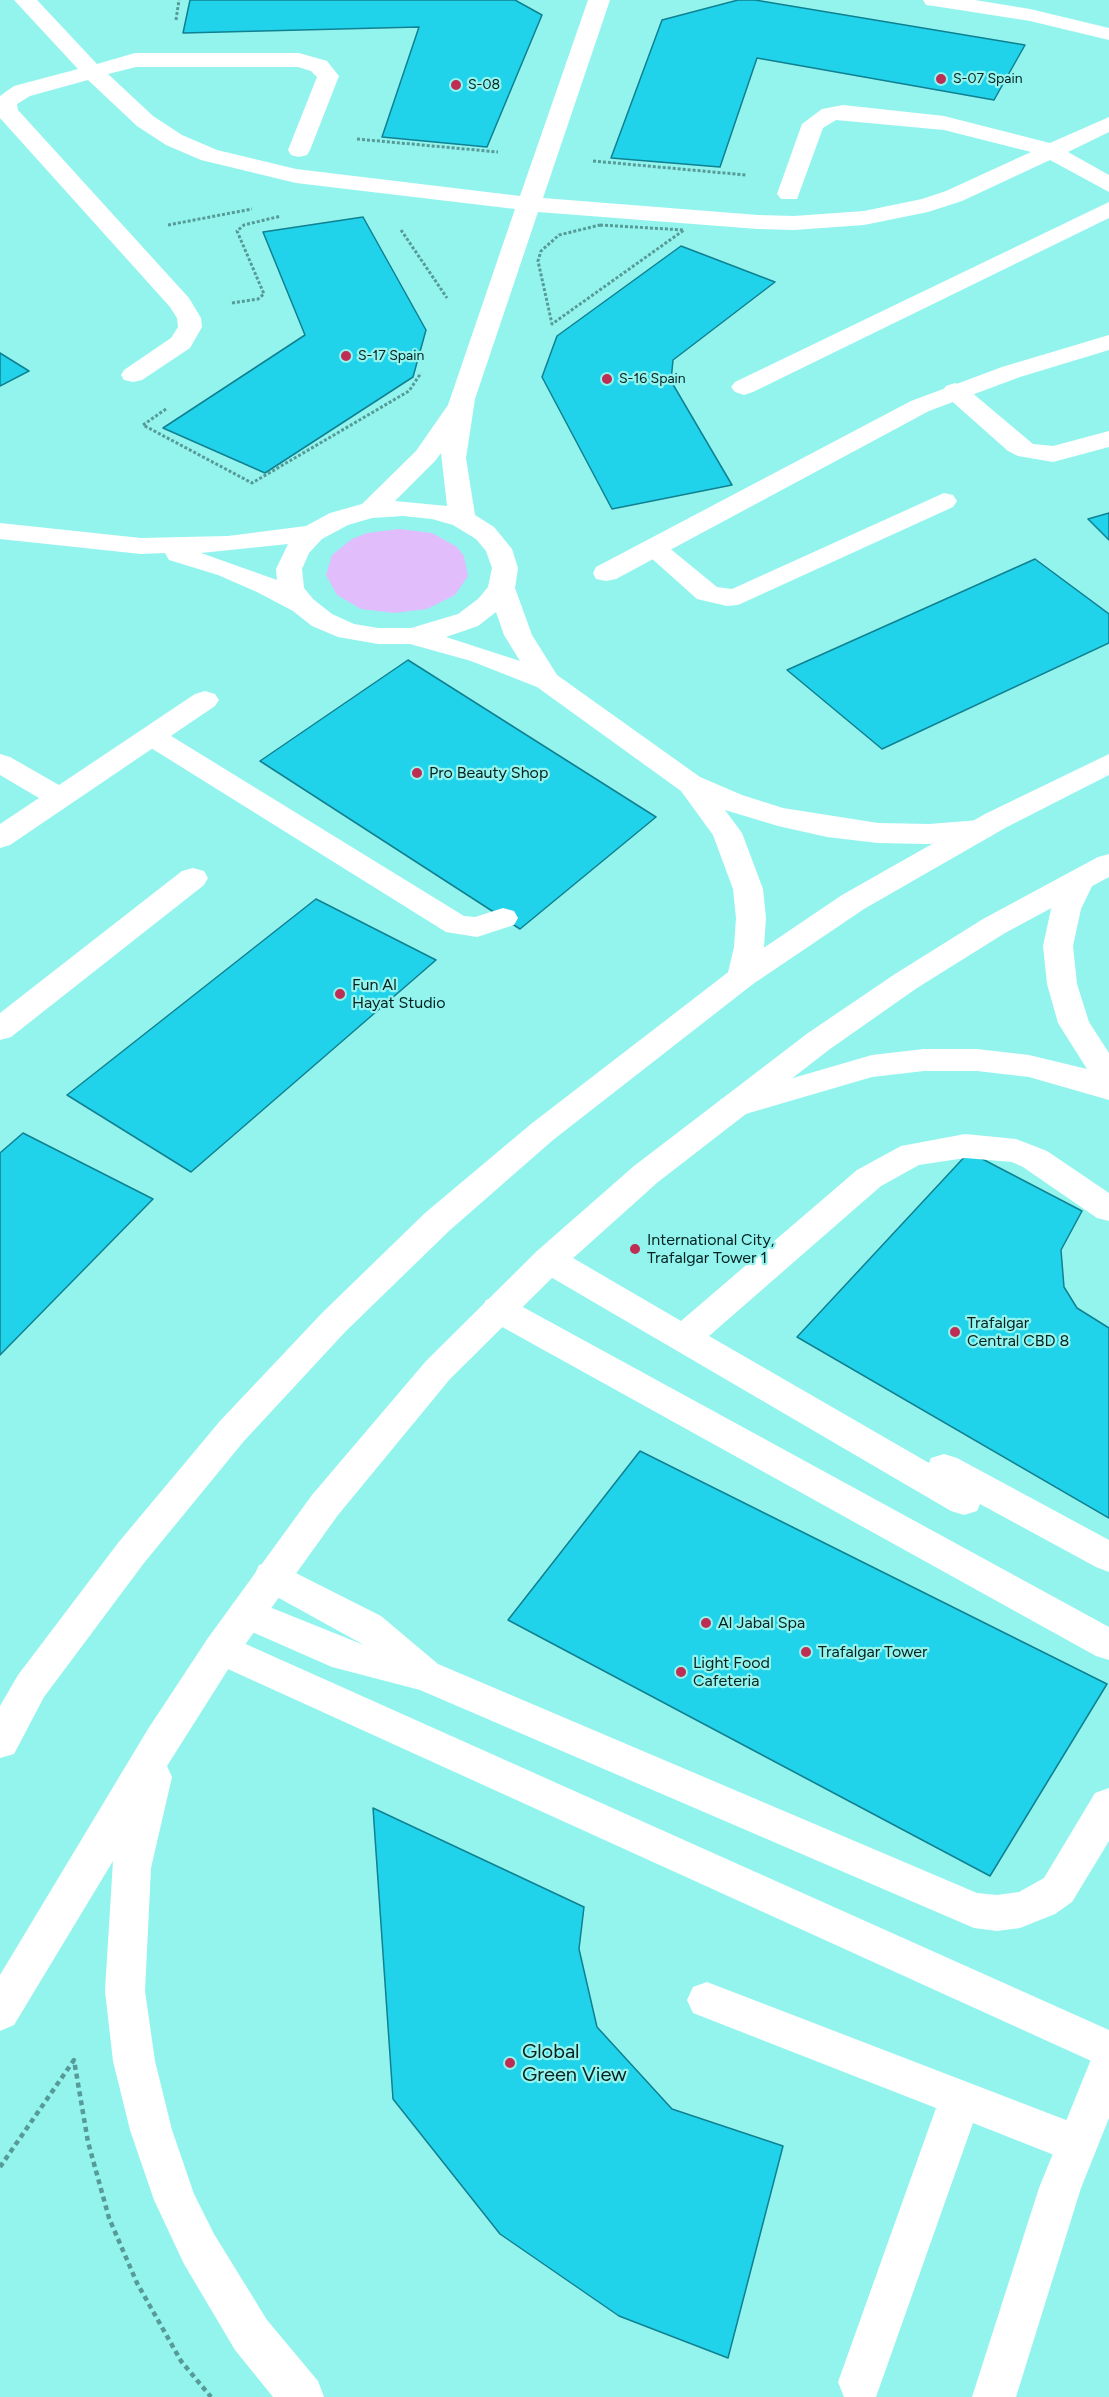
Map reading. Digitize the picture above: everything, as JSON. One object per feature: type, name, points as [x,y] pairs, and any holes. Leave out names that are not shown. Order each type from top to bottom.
[{"type":"street","points":[[25,0],[92,71],[145,122],[174,140],[220,158],[296,176],[530,204],[758,222],[864,218],[928,205],[954,196],[1109,124]]},
{"type":"street","points":[[462,519],[453,458],[462,399],[599,0]]},
{"type":"street","points":[[934,0],[1030,15],[1109,34]]},
{"type":"street","points":[[1030,15],[1051,0]]},
{"type":"street","points":[[133,375],[181,343],[190,327],[186,311],[5,107],[12,96],[22,91],[120,63],[151,59],[310,62],[319,66],[328,76],[299,150]]},
{"type":"street","points":[[789,194],[813,124],[830,114],[857,111],[944,123],[1049,150],[1109,185]]},
{"type":"street","points":[[744,387],[1109,209]]},
{"type":"street","points":[[606,573],[877,427],[955,391],[1109,342]]},
{"type":"street","points":[[955,391],[1017,446],[1027,451],[1053,454],[1109,439]]},
{"type":"street","points":[[371,510],[426,456],[462,399]]},
{"type":"street","points":[[653,548],[707,593],[727,598],[738,597],[944,501]]},
{"type":"street","points":[[0,531],[141,546],[185,556],[228,569],[267,586],[303,606],[322,620],[348,631],[378,636],[411,636],[441,630],[468,620],[488,605],[501,588],[505,568],[499,549],[485,532],[462,519],[434,511],[403,508],[371,510],[339,519],[313,533],[297,550],[289,569],[291,588],[303,606]]},
{"type":"street","points":[[141,546],[228,544],[313,533]]},
{"type":"street","points":[[501,588],[518,635],[547,681]]},
{"type":"street","points":[[411,636],[481,655],[547,681],[690,784],[732,802],[778,817],[827,827],[878,833],[929,834],[980,830]]},
{"type":"street","points":[[0,838],[59,796],[153,738],[205,700]]},
{"type":"street","points":[[153,738],[457,924],[477,927],[503,918]]},
{"type":"street","points":[[0,763],[59,796]]},
{"type":"street","points":[[0,1742],[31,1686],[152,1527],[232,1431],[334,1322],[437,1222],[542,1132],[742,977],[853,902],[980,830],[1109,763]]},
{"type":"street","points":[[690,784],[727,833],[748,889],[751,918],[749,947],[742,977]]},
{"type":"street","points":[[1094,872],[1066,909],[1058,946],[1062,984],[1074,1023],[1109,1074]]},
{"type":"street","points":[[0,2012],[88,1868],[162,1740],[221,1649],[272,1576],[381,1435],[438,1370],[549,1260],[646,1174],[732,1107],[819,1041],[906,981],[994,926],[1094,872]]},
{"type":"street","points":[[0,1029],[193,878]]},
{"type":"street","points":[[732,1107],[872,1066],[924,1060],[977,1060],[1029,1066],[1082,1079],[1109,1089]]},
{"type":"street","points":[[682,1340],[869,1178],[889,1165],[913,1154],[965,1146],[1016,1151],[1035,1159],[1109,1209]]},
{"type":"street","points":[[549,1260],[682,1340],[964,1501]]},
{"type":"street","points":[[498,1309],[1109,1645]]},
{"type":"street","points":[[806,1393],[1109,1557]]},
{"type":"street","points":[[272,1576],[368,1627],[426,1676]]},
{"type":"street","points":[[247,1612],[345,1656],[426,1676],[974,1910],[997,1913],[1020,1910],[1041,1902],[1058,1890],[1109,1805]]},
{"type":"street","points":[[221,1649],[1109,2050]]},
{"type":"street","points":[[0,1716],[31,1686]]},
{"type":"street","points":[[162,1740],[131,1868],[125,1991],[134,2061],[151,2130],[172,2190],[199,2249],[251,2335],[302,2397]]},
{"type":"street","points":[[707,2000],[1077,2144]]},
{"type":"street","points":[[994,2397],[1060,2188],[1109,2065]]},
{"type":"street","points":[[860,2382],[960,2099]]},
{"type":"path","points":[[186,311],[262,297],[264,291],[237,231],[249,223],[292,214]]},
{"type":"path","points":[[398,225],[451,304]]},
{"type":"path","points":[[600,225],[684,230],[589,297],[552,324],[538,261],[547,243],[571,230],[600,225]]},
{"type":"path","points":[[133,375],[182,398],[143,425],[252,483],[409,391],[425,366]]},
{"type":"path","points":[[0,2167],[74,2060],[88,2142],[109,2218],[148,2303],[182,2361],[211,2397]]},
{"type":"shaded area","points":[[399,529],[432,533],[457,547],[464,556],[468,576],[455,595],[427,609],[394,613],[361,609],[337,595],[326,575],[332,555],[352,539],[367,533]]},
{"type":"building","name":"S-08","points":[[190,0],[515,0],[542,15],[487,147],[382,137],[419,27],[183,33]]},
{"type":"building","name":"S-07 Spain","points":[[738,0],[755,0],[1025,45],[994,100],[757,58],[720,167],[611,158],[662,20]]},
{"type":"building","name":"S-17 Spain","points":[[363,217],[426,330],[413,377],[265,473],[163,428],[305,335],[263,232]]},
{"type":"building","name":"S-16 Spain","points":[[681,246],[775,282],[673,360],[671,381],[732,485],[612,509],[542,377],[557,336]]},
{"type":"building","points":[[0,353],[29,371],[0,386]]},
{"type":"building","points":[[1109,513],[1109,540],[1088,519]]},
{"type":"building","points":[[1035,559],[1109,614],[1109,643],[882,749],[787,670]]},
{"type":"building","points":[[408,660],[656,817],[520,929],[260,761]]},
{"type":"building","points":[[316,899],[436,960],[191,1172],[67,1095]]},
{"type":"building","points":[[23,1133],[153,1199],[0,1355],[0,1153]]},
{"type":"building","name":"Trafalgar Central CBD 8","points":[[969,1152],[1082,1211],[1061,1250],[1064,1287],[1077,1308],[1109,1328],[1109,1518],[797,1337]]},
{"type":"building","name":"Trafalgar Tower","points":[[640,1451],[1107,1684],[990,1876],[508,1620]]},
{"type":"building","name":"Global Green View","points":[[373,1808],[584,1907],[579,1949],[597,2027],[672,2109],[783,2146],[728,2358],[619,2316],[500,2234],[393,2099]]},
{"type":"place","name":"S-07 Spain","points":[[941,79]]},
{"type":"place","name":"S-08","points":[[456,85]]},
{"type":"place","name":"S-17 Spain","points":[[346,356]]},
{"type":"place","name":"S-16 Spain","points":[[607,379]]},
{"type":"place","name":"Pro Beauty Shop","points":[[417,773]]},
{"type":"place","name":"Fun Al Hayat Studio","points":[[340,994]]},
{"type":"place","name":"International City, Trafalgar Tower 1","points":[[635,1249]]},
{"type":"place","name":"Trafalgar Central CBD 8","points":[[955,1332]]},
{"type":"place","name":"Al Jabal Spa","points":[[706,1623]]},
{"type":"place","name":"Trafalgar Tower","points":[[806,1652]]},
{"type":"place","name":"Light Food Cafeteria","points":[[681,1672]]},
{"type":"place","name":"Global Green View","points":[[510,2063]]}]
